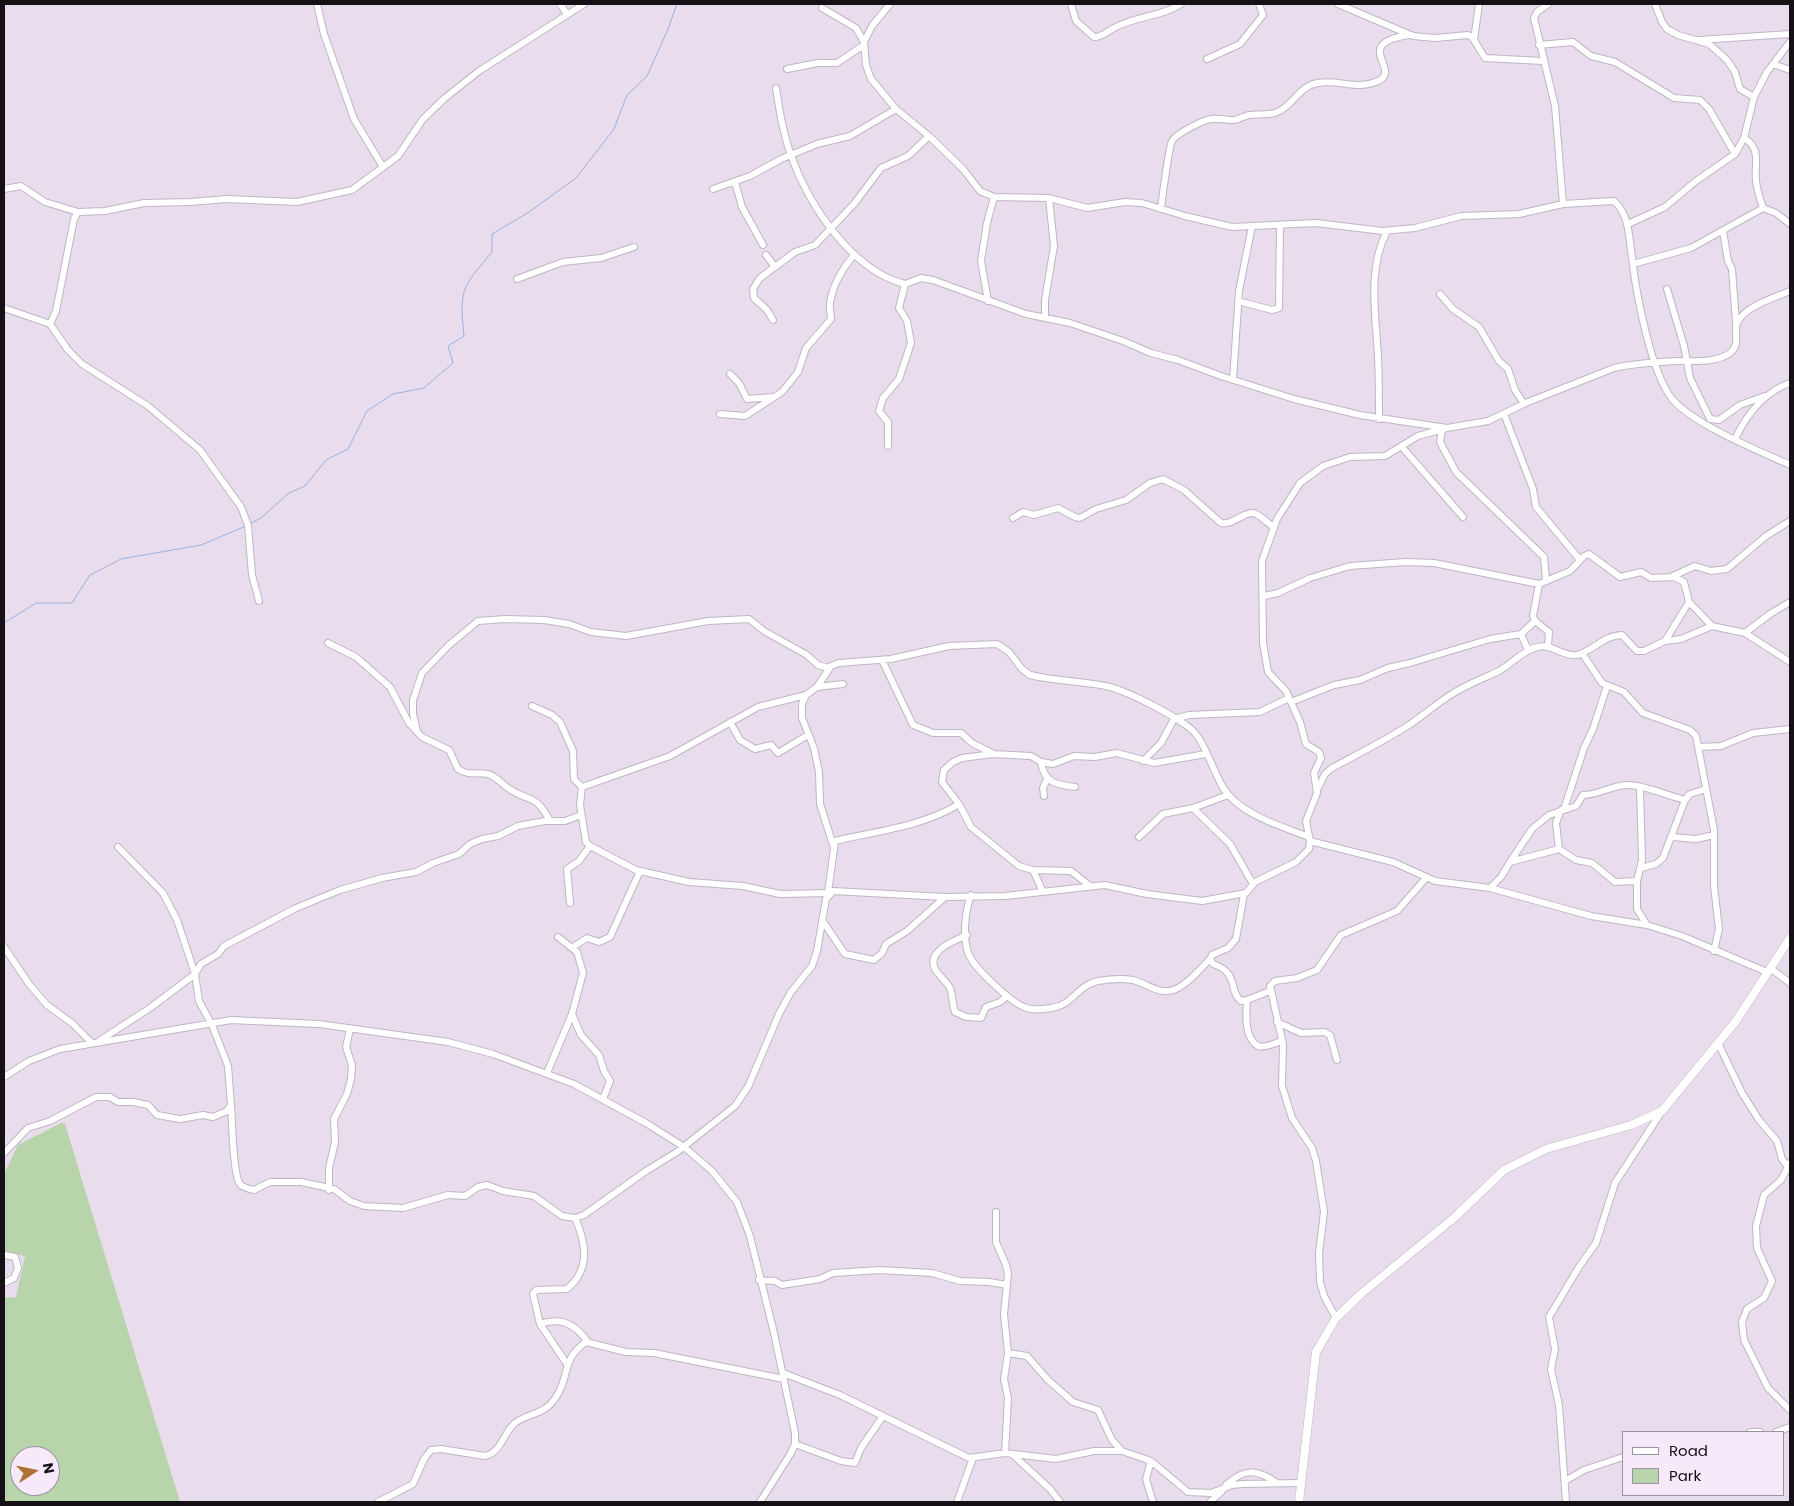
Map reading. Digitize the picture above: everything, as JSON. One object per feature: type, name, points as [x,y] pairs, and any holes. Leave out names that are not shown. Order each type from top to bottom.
[{"type":"street","points":[[318,4],[324,34],[354,119],[383,167]]},
{"type":"street","points":[[560,4],[567,14]]},
{"type":"street","points":[[4,189],[21,186],[45,202],[78,212],[105,211],[155,202],[227,199],[288,203],[309,201],[352,190],[364,183],[398,156],[423,119],[445,98],[479,72],[584,4]]},
{"type":"street","points":[[787,69],[818,63],[837,63],[864,44],[872,26],[890,4]]},
{"type":"street","points":[[1072,4],[1076,21],[1091,36],[1096,38],[1136,18],[1170,10],[1181,4]]},
{"type":"street","points":[[1207,59],[1235,47],[1244,40],[1253,25],[1263,15],[1259,4]]},
{"type":"street","points":[[1338,4],[1409,35],[1435,38],[1464,35],[1472,37],[1485,58],[1543,61]]},
{"type":"street","points":[[1474,40],[1479,4]]},
{"type":"street","points":[[1548,4],[1537,12],[1534,18],[1555,106],[1563,204]]},
{"type":"street","points":[[1655,4],[1667,29],[1712,47],[1730,63],[1740,89],[1754,97]]},
{"type":"street","points":[[822,8],[856,28],[864,44],[866,65],[871,79],[896,109],[930,136],[963,170],[980,191],[994,198],[1049,198],[1088,208],[1134,202],[1232,227],[1316,223],[1387,231],[1415,228],[1461,216],[1519,214],[1563,204],[1614,201],[1621,208],[1628,224],[1633,264],[1654,363],[1664,385],[1675,402],[1693,416],[1735,439],[1790,465]]},
{"type":"street","points":[[1698,40],[1790,34]]},
{"type":"street","points":[[1161,208],[1171,143],[1183,132],[1210,119],[1233,120],[1249,115],[1273,114],[1286,106],[1305,87],[1315,84],[1326,82],[1361,87],[1379,81],[1385,76],[1378,53],[1380,46],[1394,38],[1409,35]]},
{"type":"street","points":[[1539,45],[1574,42],[1591,56],[1615,62],[1674,98],[1700,100],[1707,106],[1735,154]]},
{"type":"street","points":[[1628,224],[1665,206],[1696,181],[1735,154],[1744,138],[1754,97],[1773,64],[1790,42]]},
{"type":"street","points":[[1773,64],[1790,70]]},
{"type":"street","points":[[776,88],[790,154],[831,229],[854,255],[875,271],[905,284],[924,278],[948,285],[1026,314],[1045,317],[1123,341],[1151,353],[1178,360],[1233,380],[1311,404],[1379,419],[1444,429]]},
{"type":"street","points":[[713,189],[750,176],[790,154],[821,142],[850,136],[896,109]]},
{"type":"street","points":[[772,320],[767,310],[754,298],[752,292],[760,278],[796,252],[812,247],[831,229],[881,168],[908,156],[930,136]]},
{"type":"street","points":[[1744,138],[1754,145],[1756,151],[1756,181],[1763,208]]},
{"type":"street","points":[[735,182],[742,206],[763,245]]},
{"type":"street","points":[[988,301],[981,261],[994,198]]},
{"type":"street","points":[[1045,317],[1045,300],[1054,246],[1049,198]]},
{"type":"street","points":[[1763,208],[1776,213],[1790,224]]},
{"type":"street","points":[[1633,264],[1685,250],[1763,208]]},
{"type":"street","points":[[50,324],[56,311],[74,219],[78,212]]},
{"type":"street","points":[[1238,301],[1275,310],[1279,308],[1280,225]]},
{"type":"street","points":[[1233,380],[1238,301],[1252,226]]},
{"type":"street","points":[[1379,419],[1378,357],[1374,300],[1379,250],[1387,231]]},
{"type":"street","points":[[1318,788],[1314,773],[1321,758],[1321,753],[1305,743],[1300,722],[1290,700],[1282,685],[1267,668],[1262,629],[1264,596],[1263,555],[1273,527],[1296,488],[1309,475],[1323,466],[1343,458],[1385,456],[1418,436],[1444,429],[1479,424],[1607,370],[1637,364],[1698,362],[1731,352],[1737,343],[1736,324],[1732,269],[1728,261],[1723,231]]},
{"type":"street","points":[[517,279],[563,262],[585,258],[601,258],[634,247]]},
{"type":"street","points":[[766,255],[775,267]]},
{"type":"street","points":[[720,414],[745,416],[776,397],[792,381],[800,367],[806,348],[828,324],[831,315],[830,304],[837,280],[842,268],[854,255]]},
{"type":"street","points":[[888,446],[888,422],[879,411],[883,398],[899,379],[911,343],[908,321],[899,308],[905,284]]},
{"type":"street","points":[[1667,289],[1691,382],[1712,420],[1719,420],[1740,405],[1765,396],[1790,383]]},
{"type":"street","points":[[1736,324],[1750,310],[1790,290]]},
{"type":"street","points":[[1440,294],[1453,310],[1479,326],[1500,361],[1508,369],[1515,390],[1524,404]]},
{"type":"street","points":[[4,308],[50,324],[68,350],[82,364],[148,406],[200,450],[241,507],[245,517],[249,534],[252,575],[259,601]]},
{"type":"street","points":[[730,374],[739,384],[747,398],[776,397]]},
{"type":"street","points":[[1735,439],[1743,423],[1765,396]]},
{"type":"street","points":[[1504,414],[1533,488],[1536,507],[1580,560]]},
{"type":"street","points":[[1444,429],[1440,442],[1456,472],[1544,557],[1546,581]]},
{"type":"street","points":[[1402,447],[1463,518]]},
{"type":"street","points":[[1013,518],[1023,512],[1034,515],[1058,508],[1074,517],[1080,518],[1096,509],[1126,500],[1150,483],[1163,479],[1184,490],[1221,522],[1232,523],[1254,513],[1273,527]]},
{"type":"street","points":[[1670,577],[1695,566],[1711,571],[1727,570],[1766,536],[1790,521]]},
{"type":"street","points":[[1264,596],[1278,593],[1310,578],[1350,566],[1406,562],[1434,562],[1539,584],[1570,571],[1580,560],[1589,554],[1620,577],[1642,572],[1651,578],[1678,578],[1684,582],[1689,602],[1712,626],[1745,633],[1790,662]]},
{"type":"street","points":[[1539,584],[1533,611],[1535,621],[1549,632],[1548,646]]},
{"type":"street","points":[[1665,641],[1689,602]]},
{"type":"street","points":[[1745,633],[1790,602]]},
{"type":"street","points":[[416,731],[413,714],[415,688],[422,673],[463,632],[481,620],[544,620],[570,624],[596,633],[626,636],[708,621],[749,619],[764,631],[807,655],[820,666],[829,668]]},
{"type":"street","points":[[1144,761],[1161,743],[1174,719],[1189,715],[1260,712],[1334,685],[1360,680],[1388,668],[1410,664],[1490,639],[1521,634],[1535,621]]},
{"type":"street","points":[[971,895],[966,910],[970,958],[1007,996],[1024,1007],[1035,1010],[1062,1006],[1069,1002],[1080,990],[1097,981],[1120,978],[1134,981],[1158,991],[1173,990],[1210,959],[1212,955],[1228,948],[1236,939],[1244,894],[1253,884],[1301,859],[1309,849],[1310,839],[1306,821],[1318,788],[1325,774],[1332,768],[1394,734],[1452,694],[1503,668],[1528,650],[1548,646],[1569,655],[1582,653],[1618,635],[1625,636],[1634,649],[1640,652],[1665,641],[1682,639],[1712,626]]},
{"type":"street","points":[[1521,634],[1528,650]]},
{"type":"street","points":[[328,643],[356,658],[390,687],[409,723],[424,738],[449,750],[460,770],[472,774],[491,776],[510,790],[536,800],[550,821]]},
{"type":"street","points":[[582,787],[663,759],[764,705],[806,695],[817,687],[829,668],[839,663],[882,660],[941,647],[997,644],[1009,652],[1022,669],[1030,675],[1108,686],[1141,700],[1174,719],[1194,732],[1228,795],[1257,815],[1310,839],[1393,862],[1435,882],[1490,888],[1590,916],[1647,925],[1769,970],[1790,983]]},
{"type":"street","points":[[1582,653],[1597,678],[1607,686],[1626,694],[1643,713],[1694,733],[1699,747],[1714,835],[1714,886],[1719,929],[1714,951]]},
{"type":"street","points":[[882,660],[913,725],[933,732],[961,733],[972,743],[993,754]]},
{"type":"street","points":[[817,687],[843,684]]},
{"type":"street","points":[[1559,849],[1556,823],[1563,810],[1607,686]]},
{"type":"street","points":[[118,847],[166,898],[178,923],[194,974],[199,1001],[212,1025],[228,1066],[232,1144],[237,1175],[241,1186],[254,1190],[270,1182],[288,1181],[315,1184],[329,1190],[334,1189],[350,1201],[364,1206],[404,1208],[448,1195],[465,1196],[478,1187],[487,1185],[503,1191],[534,1196],[558,1215],[575,1218],[598,1207],[646,1170],[684,1148],[735,1106],[748,1087],[779,1014],[792,992],[812,966],[829,893],[833,845],[820,804],[819,772],[802,718],[802,704],[806,695]]},
{"type":"street","points":[[532,706],[552,715],[560,722],[573,751],[574,779],[582,787],[581,814],[585,839],[590,846],[640,871],[698,884],[742,886],[780,894],[829,893],[837,891],[944,897],[971,895],[1005,896],[1105,885],[1147,894],[1197,901],[1244,894]]},
{"type":"street","points":[[730,722],[740,740],[755,749],[771,744],[778,753],[808,734]]},
{"type":"street","points":[[1699,747],[1721,746],[1763,731],[1790,729]]},
{"type":"street","points":[[1090,886],[1071,871],[1034,870],[1018,866],[976,832],[959,804],[942,782],[944,770],[948,765],[962,758],[993,754],[1031,756],[1041,762],[1053,764],[1074,756],[1095,757],[1117,753],[1154,763],[1206,754]]},
{"type":"street","points":[[1041,762],[1042,771],[1047,779],[1057,785],[1075,787]]},
{"type":"street","points":[[1044,796],[1043,788],[1047,779]]},
{"type":"street","points":[[1490,888],[1499,881],[1532,829],[1548,816],[1576,806],[1583,795],[1592,795],[1627,786],[1685,800]]},
{"type":"street","points":[[1640,788],[1642,841],[1641,868],[1637,881],[1637,909],[1647,925]]},
{"type":"street","points":[[1641,868],[1656,864],[1663,858],[1685,800],[1690,794],[1706,789]]},
{"type":"street","points":[[1139,837],[1163,814],[1193,808],[1228,795]]},
{"type":"street","points":[[833,845],[837,840],[857,838],[936,816],[959,804]]},
{"type":"street","points":[[1193,808],[1230,844],[1253,884]]},
{"type":"street","points":[[95,1043],[143,1013],[194,974],[201,964],[218,954],[224,946],[296,908],[340,890],[382,878],[416,872],[433,863],[459,854],[470,844],[482,838],[498,836],[518,826],[550,821],[565,821],[581,814]]},
{"type":"street","points":[[1672,837],[1694,839],[1714,835]]},
{"type":"street","points":[[570,903],[567,869],[579,861],[590,846]]},
{"type":"street","points":[[1510,862],[1559,849],[1576,860],[1592,863],[1615,882],[1637,881]]},
{"type":"street","points":[[1034,870],[1043,892]]},
{"type":"street","points":[[573,947],[587,938],[599,942],[610,936],[640,871]]},
{"type":"street","points":[[1336,1318],[1324,1296],[1320,1282],[1320,1253],[1324,1212],[1316,1161],[1312,1148],[1292,1118],[1282,1086],[1282,1041],[1270,986],[1275,981],[1297,978],[1317,970],[1345,931],[1387,917],[1397,911],[1426,878]]},
{"type":"street","points":[[822,920],[846,954],[874,960],[882,953],[886,944],[907,931],[944,897]]},
{"type":"street","points":[[967,935],[944,947],[936,954],[933,960],[936,970],[951,991],[955,1012],[966,1017],[981,1018],[986,1007],[1000,1002],[1007,996]]},
{"type":"street","points":[[548,1073],[572,1014],[583,973],[579,956],[573,947],[558,937]]},
{"type":"street","points":[[1566,1502],[1560,1441],[1559,1405],[1551,1369],[1555,1349],[1549,1317],[1596,1243],[1615,1183],[1646,1139],[1662,1111],[1719,1044],[1789,942]]},
{"type":"street","points":[[4,947],[28,984],[47,1006],[74,1024],[95,1043]]},
{"type":"street","points":[[1210,959],[1213,964],[1222,967],[1229,974],[1238,999],[1247,1000],[1270,991]]},
{"type":"street","points":[[1247,1000],[1246,1028],[1257,1045],[1261,1047],[1282,1041]]},
{"type":"street","points":[[572,1014],[581,1035],[599,1055],[604,1071],[610,1081],[603,1099]]},
{"type":"street","points":[[4,1077],[32,1059],[60,1049],[138,1038],[206,1024],[212,1025],[227,1020],[272,1021],[319,1024],[448,1042],[548,1073],[603,1099],[651,1126],[684,1148],[712,1171],[737,1202],[750,1236],[795,1424],[795,1444],[782,1470],[760,1502]]},
{"type":"street","points":[[1277,1022],[1301,1033],[1324,1032],[1330,1035],[1337,1060]]},
{"type":"street","points":[[329,1190],[329,1168],[335,1142],[334,1119],[347,1094],[351,1079],[352,1065],[346,1047],[350,1029]]},
{"type":"street","points":[[1719,1044],[1742,1093],[1759,1120],[1776,1141],[1782,1159],[1789,1165],[1780,1180],[1764,1195],[1760,1206],[1756,1239],[1772,1281],[1764,1298],[1747,1309],[1742,1331],[1744,1340],[1768,1388],[1790,1410]]},
{"type":"street","points":[[4,1153],[31,1126],[50,1121],[96,1097],[110,1097],[118,1102],[148,1105],[157,1115],[180,1119],[203,1115],[214,1117],[227,1111],[230,1105]]},
{"type":"street","points":[[1299,1502],[1316,1352],[1336,1318],[1362,1292],[1455,1216],[1504,1170],[1546,1149],[1631,1125],[1662,1111]]},
{"type":"street","points":[[996,1212],[996,1242],[1007,1268],[1004,1317],[1008,1353],[1004,1372],[1008,1398],[1008,1454]]},
{"type":"street","points":[[567,1364],[540,1324],[534,1304],[534,1291],[567,1289],[574,1283],[582,1269],[586,1252],[584,1240],[575,1218]]},
{"type":"street","points":[[4,1255],[15,1257],[18,1268],[14,1278],[4,1283]]},
{"type":"street","points":[[759,1280],[775,1281],[782,1285],[820,1279],[833,1273],[882,1270],[932,1273],[960,1281],[1007,1285]]},
{"type":"street","points":[[540,1324],[552,1321],[571,1324],[588,1342],[626,1352],[654,1353],[784,1376],[840,1395],[962,1455],[974,1458],[1008,1454],[1056,1459],[1094,1451],[1122,1451],[1151,1460],[1188,1492],[1211,1493],[1238,1484],[1300,1483]]},
{"type":"street","points":[[378,1502],[389,1499],[413,1484],[424,1459],[431,1450],[490,1455],[502,1444],[513,1425],[540,1413],[551,1404],[560,1391],[567,1364],[578,1349],[588,1342]]},
{"type":"street","points":[[1008,1353],[1027,1356],[1048,1380],[1072,1402],[1098,1410],[1112,1440],[1122,1451]]},
{"type":"street","points":[[795,1444],[845,1462],[855,1463],[861,1448],[883,1416]]},
{"type":"street","points":[[1008,1454],[1050,1489],[1060,1502]]},
{"type":"street","points":[[957,1502],[974,1458]]},
{"type":"street","points":[[1565,1480],[1584,1470],[1622,1458]]},
{"type":"street","points":[[1151,1460],[1146,1479],[1153,1502]]},
{"type":"street","points":[[1210,1502],[1234,1477],[1244,1473],[1258,1473],[1277,1483]]},
{"type":"green space","points":[[61,1123],[65,1124],[180,1502],[4,1502],[4,1298],[16,1297],[25,1256],[4,1252],[4,1174],[18,1145]]},
{"type":"waterway","points":[[249,524],[261,518],[289,493],[305,486],[326,460],[348,449],[367,411],[393,394],[424,388],[453,363],[448,346],[464,336],[462,308],[465,290],[474,274],[492,252],[492,234],[529,212],[576,178],[614,129],[627,95],[647,76],[677,4]]},
{"type":"waterway","points":[[4,623],[36,603],[72,603],[90,575],[121,559],[201,545],[246,526]]}]
